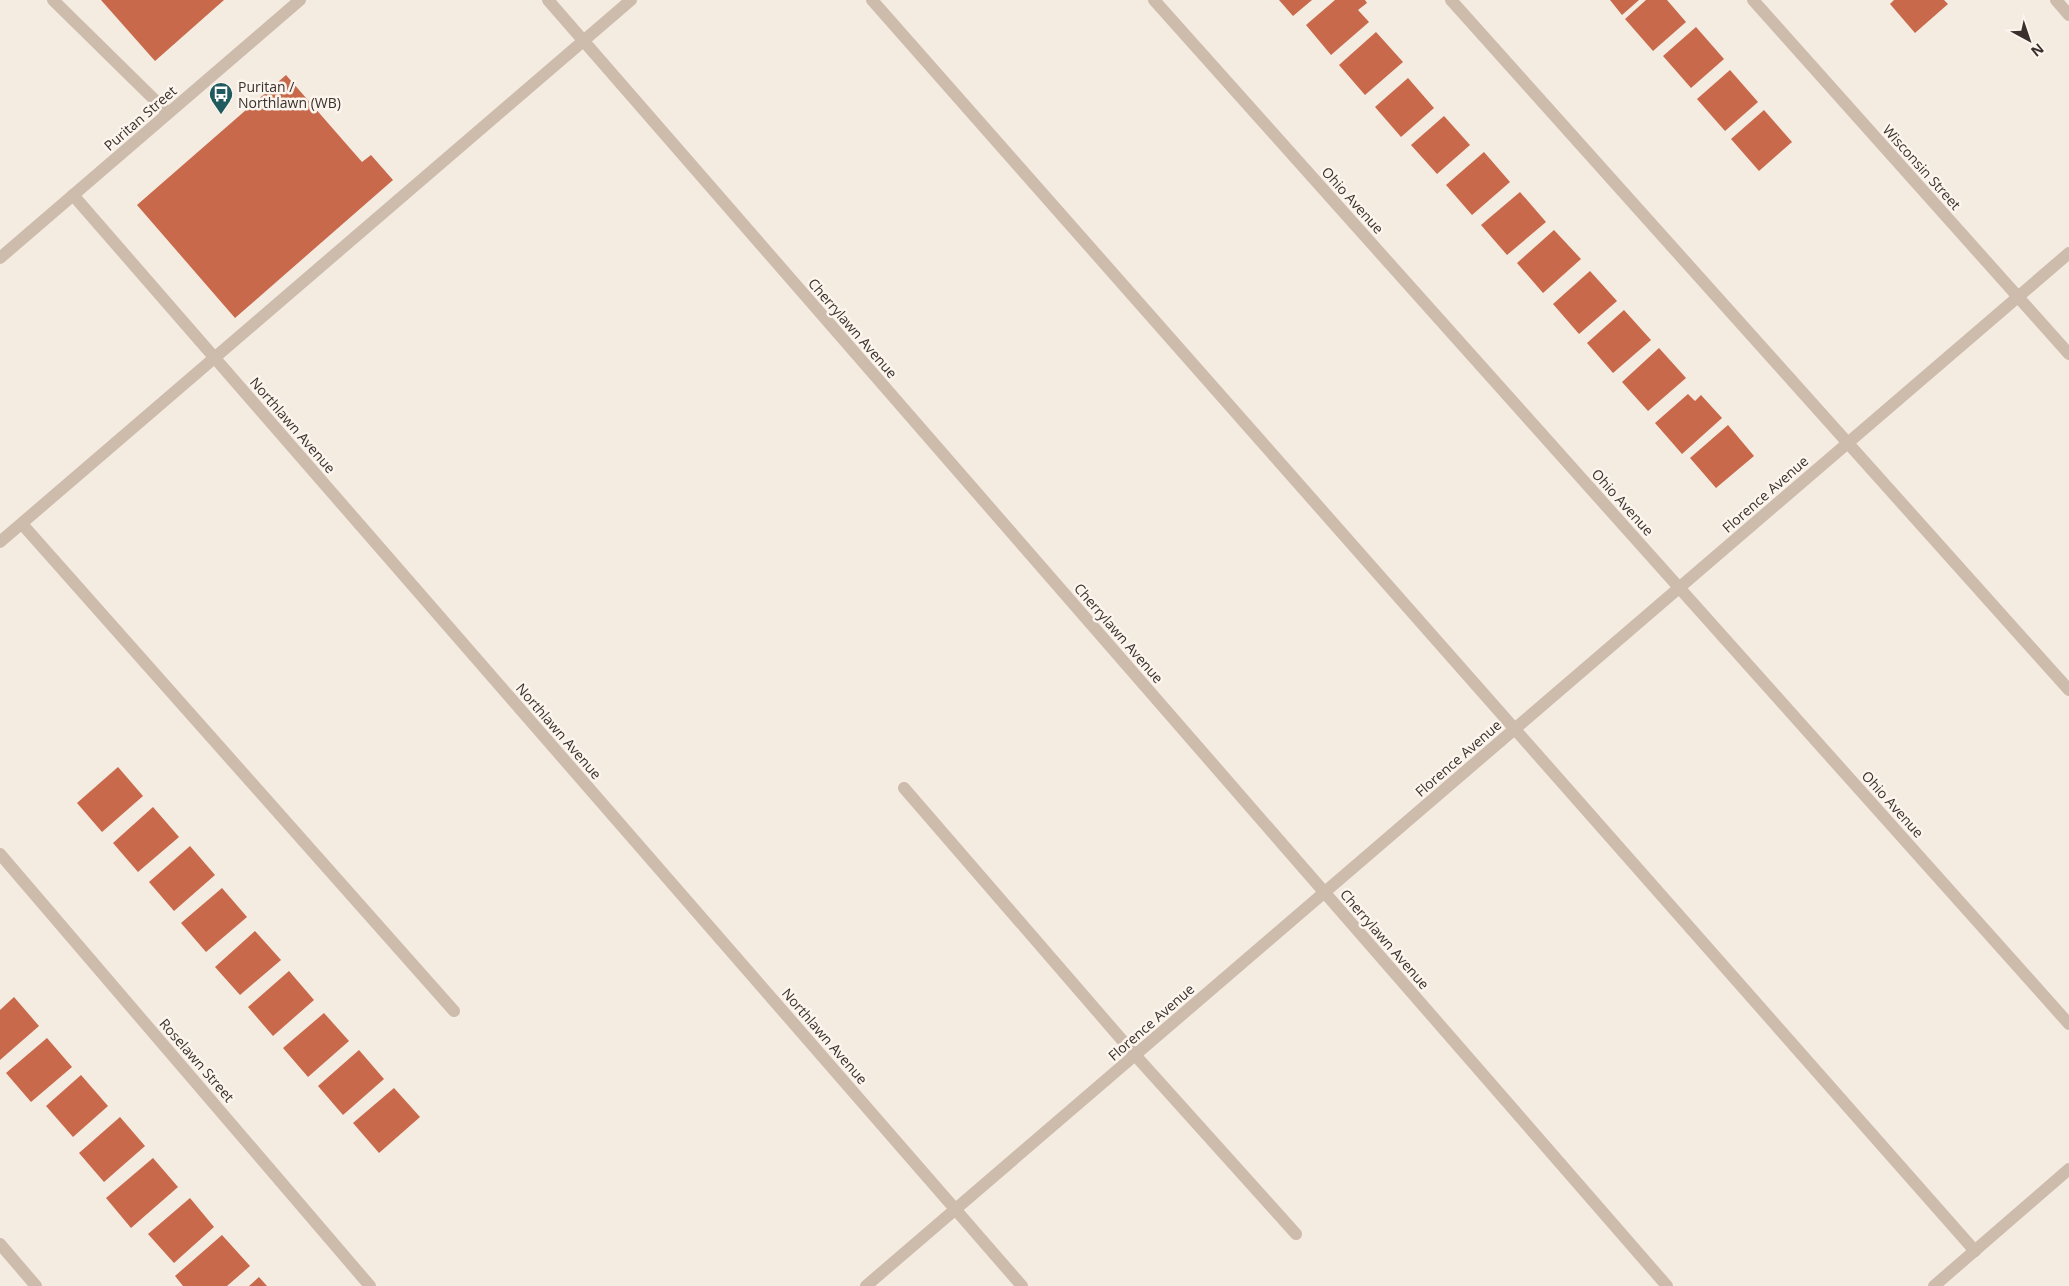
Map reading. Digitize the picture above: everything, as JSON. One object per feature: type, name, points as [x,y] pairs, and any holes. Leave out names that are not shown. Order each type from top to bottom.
[{"type":"street","points":[[53,0],[168,113]]},
{"type":"street","name":"Puritan Street","points":[[0,258],[300,0]]},
{"type":"street","name":"Cherrylawn Avenue","points":[[548,0],[1667,1286]]},
{"type":"street","points":[[0,542],[631,0]]},
{"type":"street","points":[[872,0],[1975,1251]]},
{"type":"street","name":"Ohio Avenue","points":[[1154,0],[2069,1024]]},
{"type":"street","points":[[1451,0],[2069,690]]},
{"type":"street","name":"Wisconsin Street","points":[[1753,0],[2069,354]]},
{"type":"street","points":[[2056,0],[2069,15]]},
{"type":"street","name":"Northlawn Avenue","points":[[73,195],[1022,1286]]},
{"type":"street","name":"Florence Avenue","points":[[866,1286],[2069,253]]},
{"type":"street","points":[[22,524],[454,1011]]},
{"type":"street","points":[[904,788],[1135,1055],[1296,1234]]},
{"type":"street","name":"Roselawn Street","points":[[0,854],[370,1286]]},
{"type":"street","points":[[1934,1286],[2069,1169]]},
{"type":"street","points":[[0,1244],[36,1286]]},
{"type":"building","points":[[101,0],[224,0],[155,61]]},
{"type":"building","points":[[1279,0],[1312,0],[1293,16]]},
{"type":"building","points":[[1335,0],[1365,0],[1367,3],[1358,10],[1369,22],[1331,55],[1306,25]]},
{"type":"building","points":[[1610,0],[1639,0],[1622,15]]},
{"type":"building","points":[[1646,0],[1667,0],[1686,22],[1653,51],[1625,19]]},
{"type":"building","points":[[1894,0],[1944,0],[1948,4],[1915,33],[1890,4]]},
{"type":"building","points":[[1696,27],[1724,59],[1691,88],[1663,56]]},
{"type":"building","points":[[1376,32],[1403,62],[1365,95],[1339,65]]},
{"type":"building","points":[[1730,70],[1758,102],[1725,131],[1697,99]]},
{"type":"building","points":[[286,75],[362,162],[371,155],[393,180],[235,318],[137,205]]},
{"type":"building","points":[[1408,78],[1434,108],[1401,137],[1375,107]]},
{"type":"building","points":[[1764,110],[1792,142],[1759,171],[1731,139]]},
{"type":"building","points":[[1444,116],[1470,145],[1437,174],[1411,145]]},
{"type":"building","points":[[1484,152],[1510,182],[1472,215],[1446,185]]},
{"type":"building","points":[[1520,192],[1546,222],[1507,255],[1481,225]]},
{"type":"building","points":[[1554,230],[1581,259],[1543,293],[1517,263]]},
{"type":"building","points":[[1590,271],[1617,301],[1579,334],[1553,304]]},
{"type":"building","points":[[1624,310],[1651,340],[1613,373],[1587,343]]},
{"type":"building","points":[[1659,348],[1686,378],[1648,411],[1622,382]]},
{"type":"building","points":[[1688,394],[1695,401],[1701,395],[1722,418],[1682,454],[1655,423]]},
{"type":"building","points":[[1728,425],[1754,456],[1716,488],[1690,458]]},
{"type":"building","points":[[118,767],[143,796],[102,832],[77,803]]},
{"type":"building","points":[[153,807],[179,837],[138,872],[113,843]]},
{"type":"building","points":[[190,846],[215,875],[174,911],[149,882]]},
{"type":"building","points":[[222,888],[247,917],[206,952],[181,923]]},
{"type":"building","points":[[255,931],[281,960],[240,995],[215,967]]},
{"type":"building","points":[[289,971],[314,1000],[273,1036],[248,1007]]},
{"type":"building","points":[[14,997],[39,1026],[0,1060],[0,1010]]},
{"type":"building","points":[[324,1013],[349,1041],[308,1077],[283,1048]]},
{"type":"building","points":[[47,1038],[72,1067],[31,1102],[6,1073]]},
{"type":"building","points":[[359,1050],[384,1079],[343,1115],[318,1086]]},
{"type":"building","points":[[81,1075],[108,1106],[73,1137],[46,1106]]},
{"type":"building","points":[[394,1088],[420,1117],[379,1153],[353,1123]]},
{"type":"building","points":[[120,1117],[145,1146],[104,1182],[79,1153]]},
{"type":"building","points":[[153,1158],[178,1187],[131,1228],[106,1198]]},
{"type":"building","points":[[190,1198],[214,1227],[174,1263],[148,1234]]},
{"type":"building","points":[[222,1235],[250,1266],[227,1286],[183,1286],[175,1276]]},
{"type":"building","points":[[259,1277],[267,1286],[249,1286]]},
{"type":"place","name":"Puritan / Northlawn (WB)","points":[[221,115]]}]
